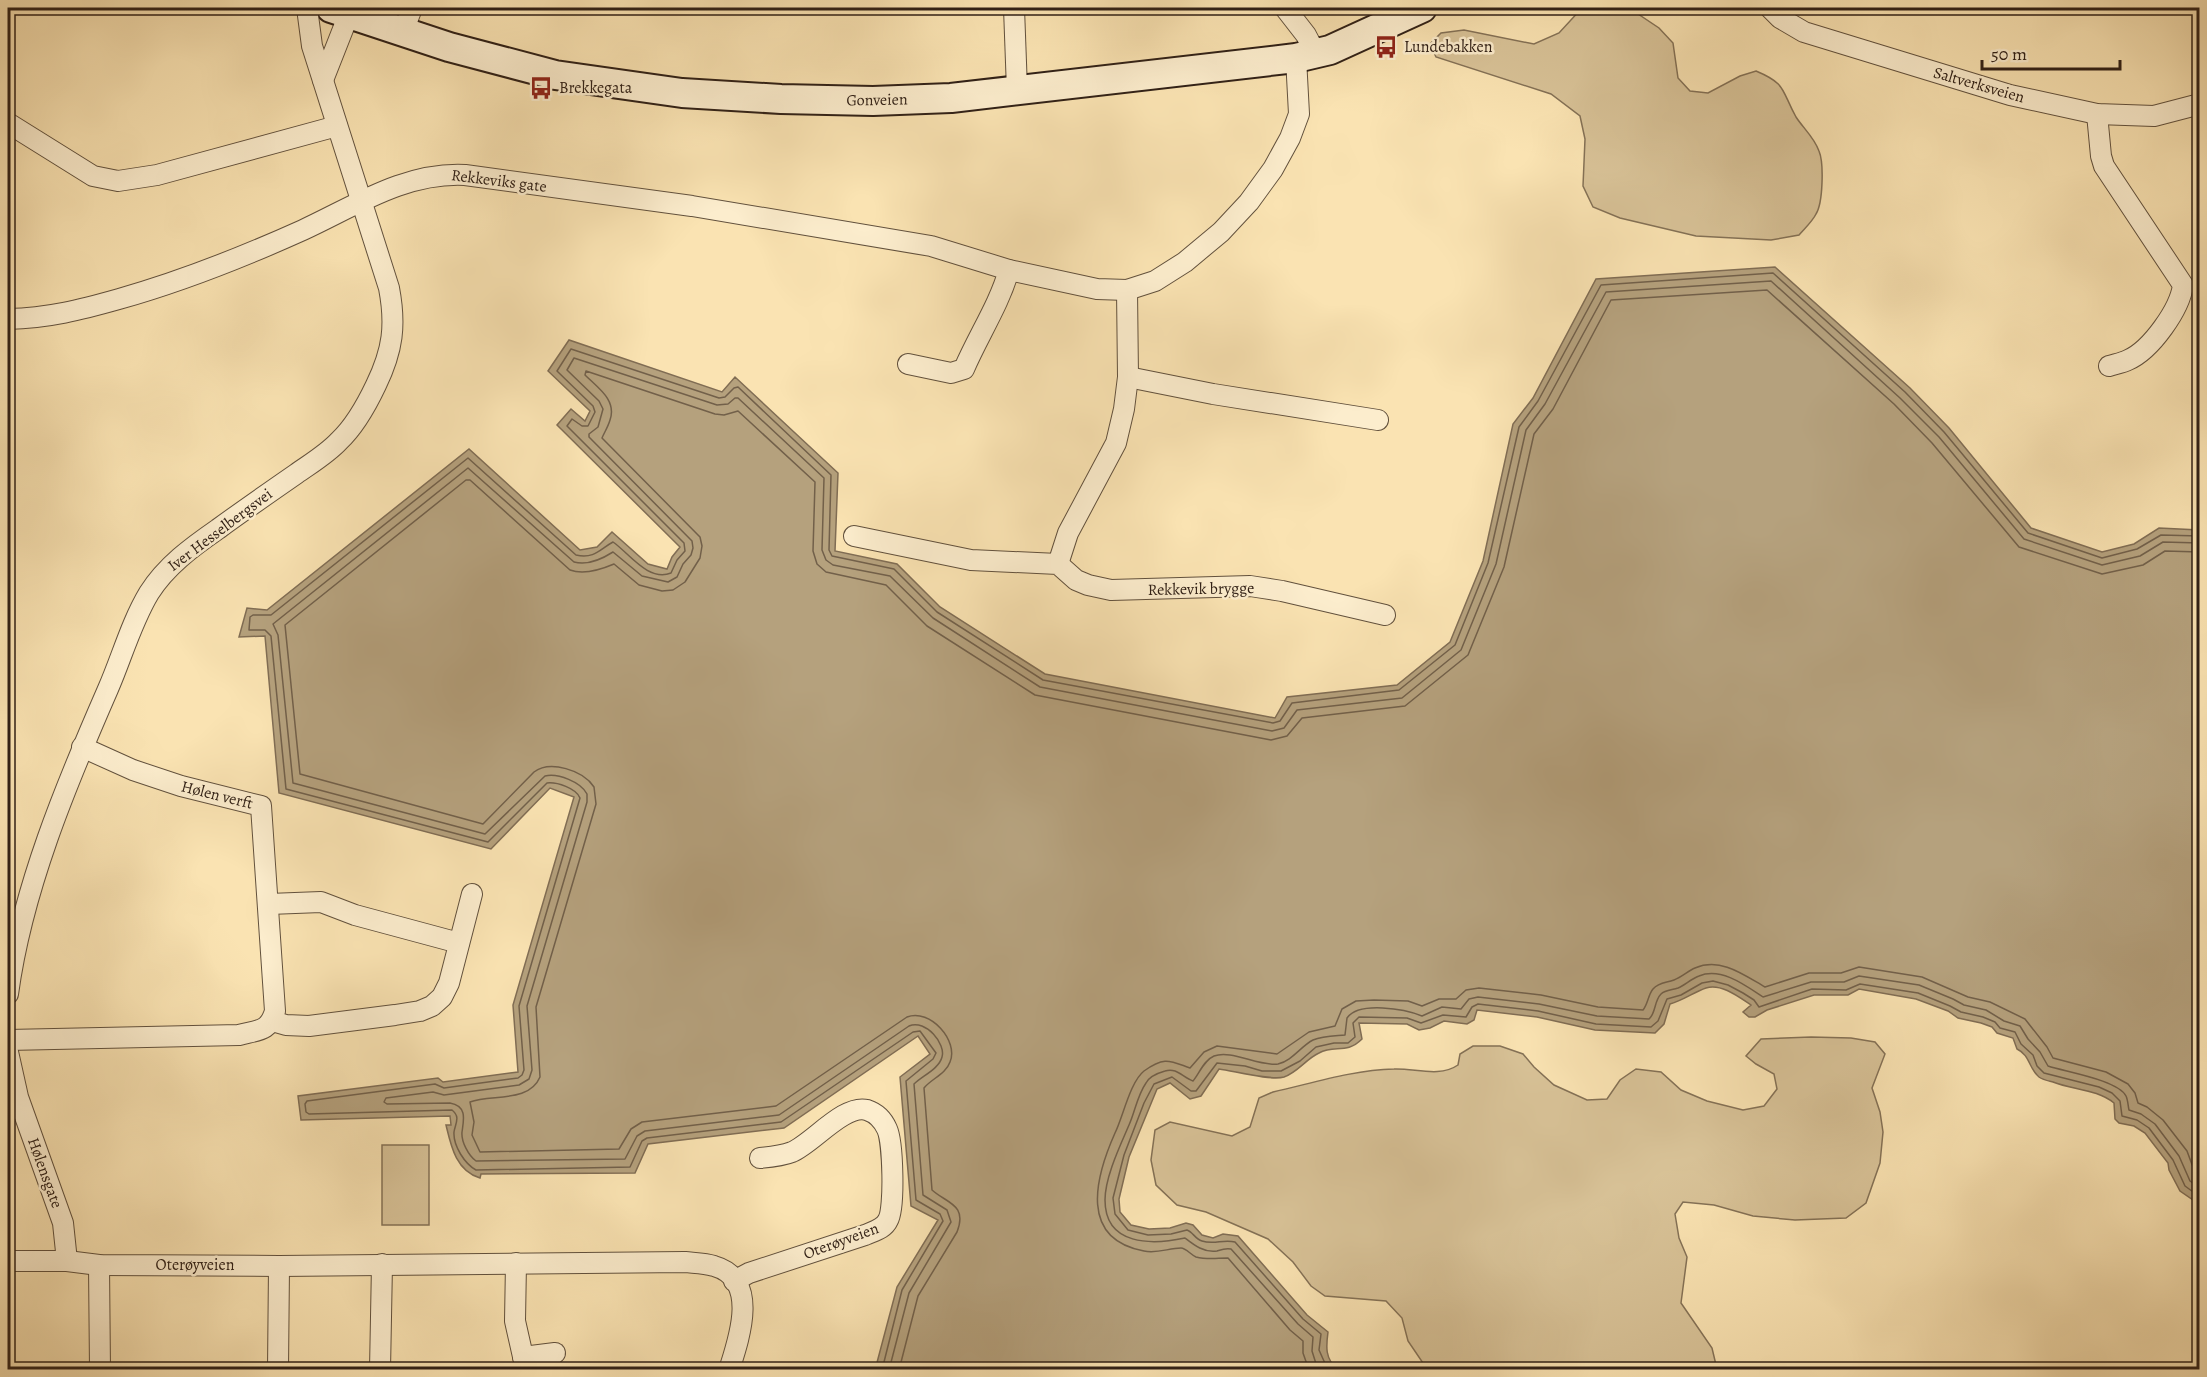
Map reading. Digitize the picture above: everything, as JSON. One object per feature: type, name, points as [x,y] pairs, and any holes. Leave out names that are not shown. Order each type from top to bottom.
[{"type":"street","name":"Iver Hesselbergsvei","points":[[8,994],[12,960],[38,868],[82,747],[110,687],[132,626],[149,592],[166,570],[196,544],[340,441],[369,401],[385,367],[393,339],[389,288],[312,46],[307,8]]},
{"type":"street","points":[[1014,8],[1017,90]]},
{"type":"street","points":[[1285,8],[1306,35],[1306,56]]},
{"type":"street","name":"Saltverksveien","points":[[1770,8],[1780,18],[1804,32],[2010,95],[2097,114],[2154,117],[2199,104]]},
{"type":"street","name":"Gonveien","points":[[340,11],[407,20],[449,47],[555,75],[682,93],[781,99],[873,101],[951,98],[1306,56],[1330,50],[1416,9]]},
{"type":"street","points":[[323,80],[340,11]]},
{"type":"street","name":"Rekkeviks gate","points":[[8,319],[62,315],[173,284],[263,248],[409,181],[445,174],[692,207],[931,246],[1009,270],[1097,289],[1127,290],[1155,281],[1185,262],[1221,232],[1250,202],[1273,169],[1290,138],[1299,114],[1306,56]]},
{"type":"street","points":[[2097,114],[2104,166],[2183,285],[2182,296],[2166,323],[2150,343],[2129,360],[2109,366]]},
{"type":"street","points":[[8,123],[93,176],[118,181],[157,175],[337,126]]},
{"type":"street","points":[[908,364],[951,373],[964,369],[978,336],[1003,291],[1009,270]]},
{"type":"street","points":[[854,536],[971,560],[1058,564],[1068,533],[1116,443],[1128,377],[1127,290]]},
{"type":"street","points":[[1128,377],[1213,394],[1378,420]]},
{"type":"street","name":"Rekkevik brygge","points":[[1058,564],[1076,580],[1111,590],[1250,585],[1385,615]]},
{"type":"street","name":"Hølen verft","points":[[82,747],[133,770],[188,789],[261,806],[275,1011],[272,1021]]},
{"type":"street","points":[[8,1040],[239,1035],[267,1027],[272,1021],[286,1025],[309,1026],[420,1011],[432,1006],[442,997],[449,983],[472,894]]},
{"type":"street","points":[[269,904],[321,903],[355,915],[459,943]]},
{"type":"street","name":"Hølensgate","points":[[8,1052],[13,1098],[63,1223],[67,1261]]},
{"type":"street","name":"Oterøyveien","points":[[8,1261],[67,1261],[99,1265],[279,1266],[685,1262],[714,1266],[726,1272],[734,1281],[749,1273],[883,1228],[888,1221],[892,1209],[893,1190],[888,1131],[882,1119],[870,1111],[861,1109],[844,1115],[794,1151],[760,1158]]},
{"type":"street","points":[[516,1263],[515,1321],[524,1363],[555,1353]]},
{"type":"street","points":[[380,1370],[382,1264]]},
{"type":"street","points":[[99,1265],[100,1370]]},
{"type":"street","points":[[278,1370],[279,1266]]},
{"type":"street","points":[[729,1370],[743,1316],[741,1293],[734,1281]]},
{"type":"shaded area","points":[[1582,8],[1629,8],[1659,28],[1673,43],[1678,78],[1690,91],[1708,93],[1740,76],[1756,71],[1778,84],[1796,117],[1814,141],[1822,164],[1818,209],[1799,235],[1771,240],[1696,236],[1620,218],[1593,207],[1583,186],[1585,139],[1580,116],[1551,94],[1436,57],[1430,44],[1441,33],[1464,30],[1534,44],[1559,33]]},
{"type":"shaded area","points":[[1851,1038],[1875,1042],[1885,1054],[1872,1088],[1880,1112],[1883,1132],[1880,1163],[1866,1203],[1846,1218],[1795,1220],[1753,1216],[1714,1205],[1683,1202],[1675,1214],[1679,1238],[1687,1257],[1681,1303],[1712,1348],[1717,1369],[1427,1369],[1408,1341],[1402,1318],[1386,1301],[1325,1296],[1311,1286],[1293,1262],[1268,1239],[1206,1212],[1177,1205],[1156,1185],[1151,1160],[1155,1130],[1170,1122],[1232,1136],[1250,1127],[1259,1098],[1273,1092],[1379,1070],[1443,1071],[1458,1065],[1460,1054],[1473,1046],[1500,1046],[1523,1054],[1554,1085],[1587,1100],[1607,1099],[1620,1080],[1636,1069],[1661,1072],[1681,1090],[1707,1101],[1743,1110],[1764,1106],[1777,1089],[1774,1074],[1746,1056],[1761,1039]]},
{"type":"shaded area","points":[[382,1145],[429,1145],[429,1225],[382,1225]]},
{"type":"water","points":[[1775,267],[1910,388],[1949,428],[2031,528],[2102,552],[2134,544],[2159,528],[2199,530],[2199,1204],[2180,1191],[2169,1170],[2168,1163],[2145,1133],[2134,1126],[2119,1123],[2115,1119],[2114,1103],[2093,1092],[2041,1078],[2033,1070],[2025,1055],[2017,1049],[2013,1038],[1997,1033],[1992,1027],[1958,1018],[1948,1011],[1916,999],[1859,989],[1848,995],[1814,995],[1767,1010],[1755,1017],[1749,1017],[1743,1012],[1751,1005],[1730,992],[1712,987],[1670,1004],[1664,1024],[1655,1033],[1595,1030],[1537,1017],[1477,1010],[1474,1020],[1467,1024],[1444,1021],[1430,1028],[1419,1030],[1407,1024],[1359,1023],[1362,1039],[1356,1044],[1346,1048],[1325,1050],[1284,1077],[1262,1077],[1219,1069],[1201,1096],[1190,1099],[1170,1083],[1157,1089],[1129,1157],[1119,1199],[1120,1212],[1131,1225],[1149,1229],[1170,1228],[1186,1223],[1193,1225],[1202,1235],[1213,1238],[1223,1234],[1238,1236],[1307,1315],[1328,1332],[1327,1352],[1330,1361],[1337,1369],[875,1370],[897,1287],[938,1220],[911,1206],[900,1077],[930,1054],[918,1036],[784,1128],[648,1144],[635,1173],[481,1174],[480,1178],[465,1170],[456,1157],[446,1125],[451,1125],[450,1116],[301,1120],[298,1096],[438,1078],[443,1082],[518,1072],[513,1005],[574,797],[550,788],[491,849],[279,793],[265,636],[239,637],[247,608],[267,610],[469,449],[580,550],[597,547],[612,532],[648,564],[667,569],[672,557],[680,547],[557,425],[571,409],[585,421],[590,411],[548,371],[569,340],[722,392],[735,377],[838,473],[835,551],[897,564],[940,607],[1045,674],[1275,718],[1287,697],[1397,685],[1450,642],[1483,561],[1513,424],[1533,398],[1596,279]]},
{"type":"place","name":"Lundebakken","points":[[1386,47]]},
{"type":"place","name":"Brekkegata","points":[[541,88]]}]
